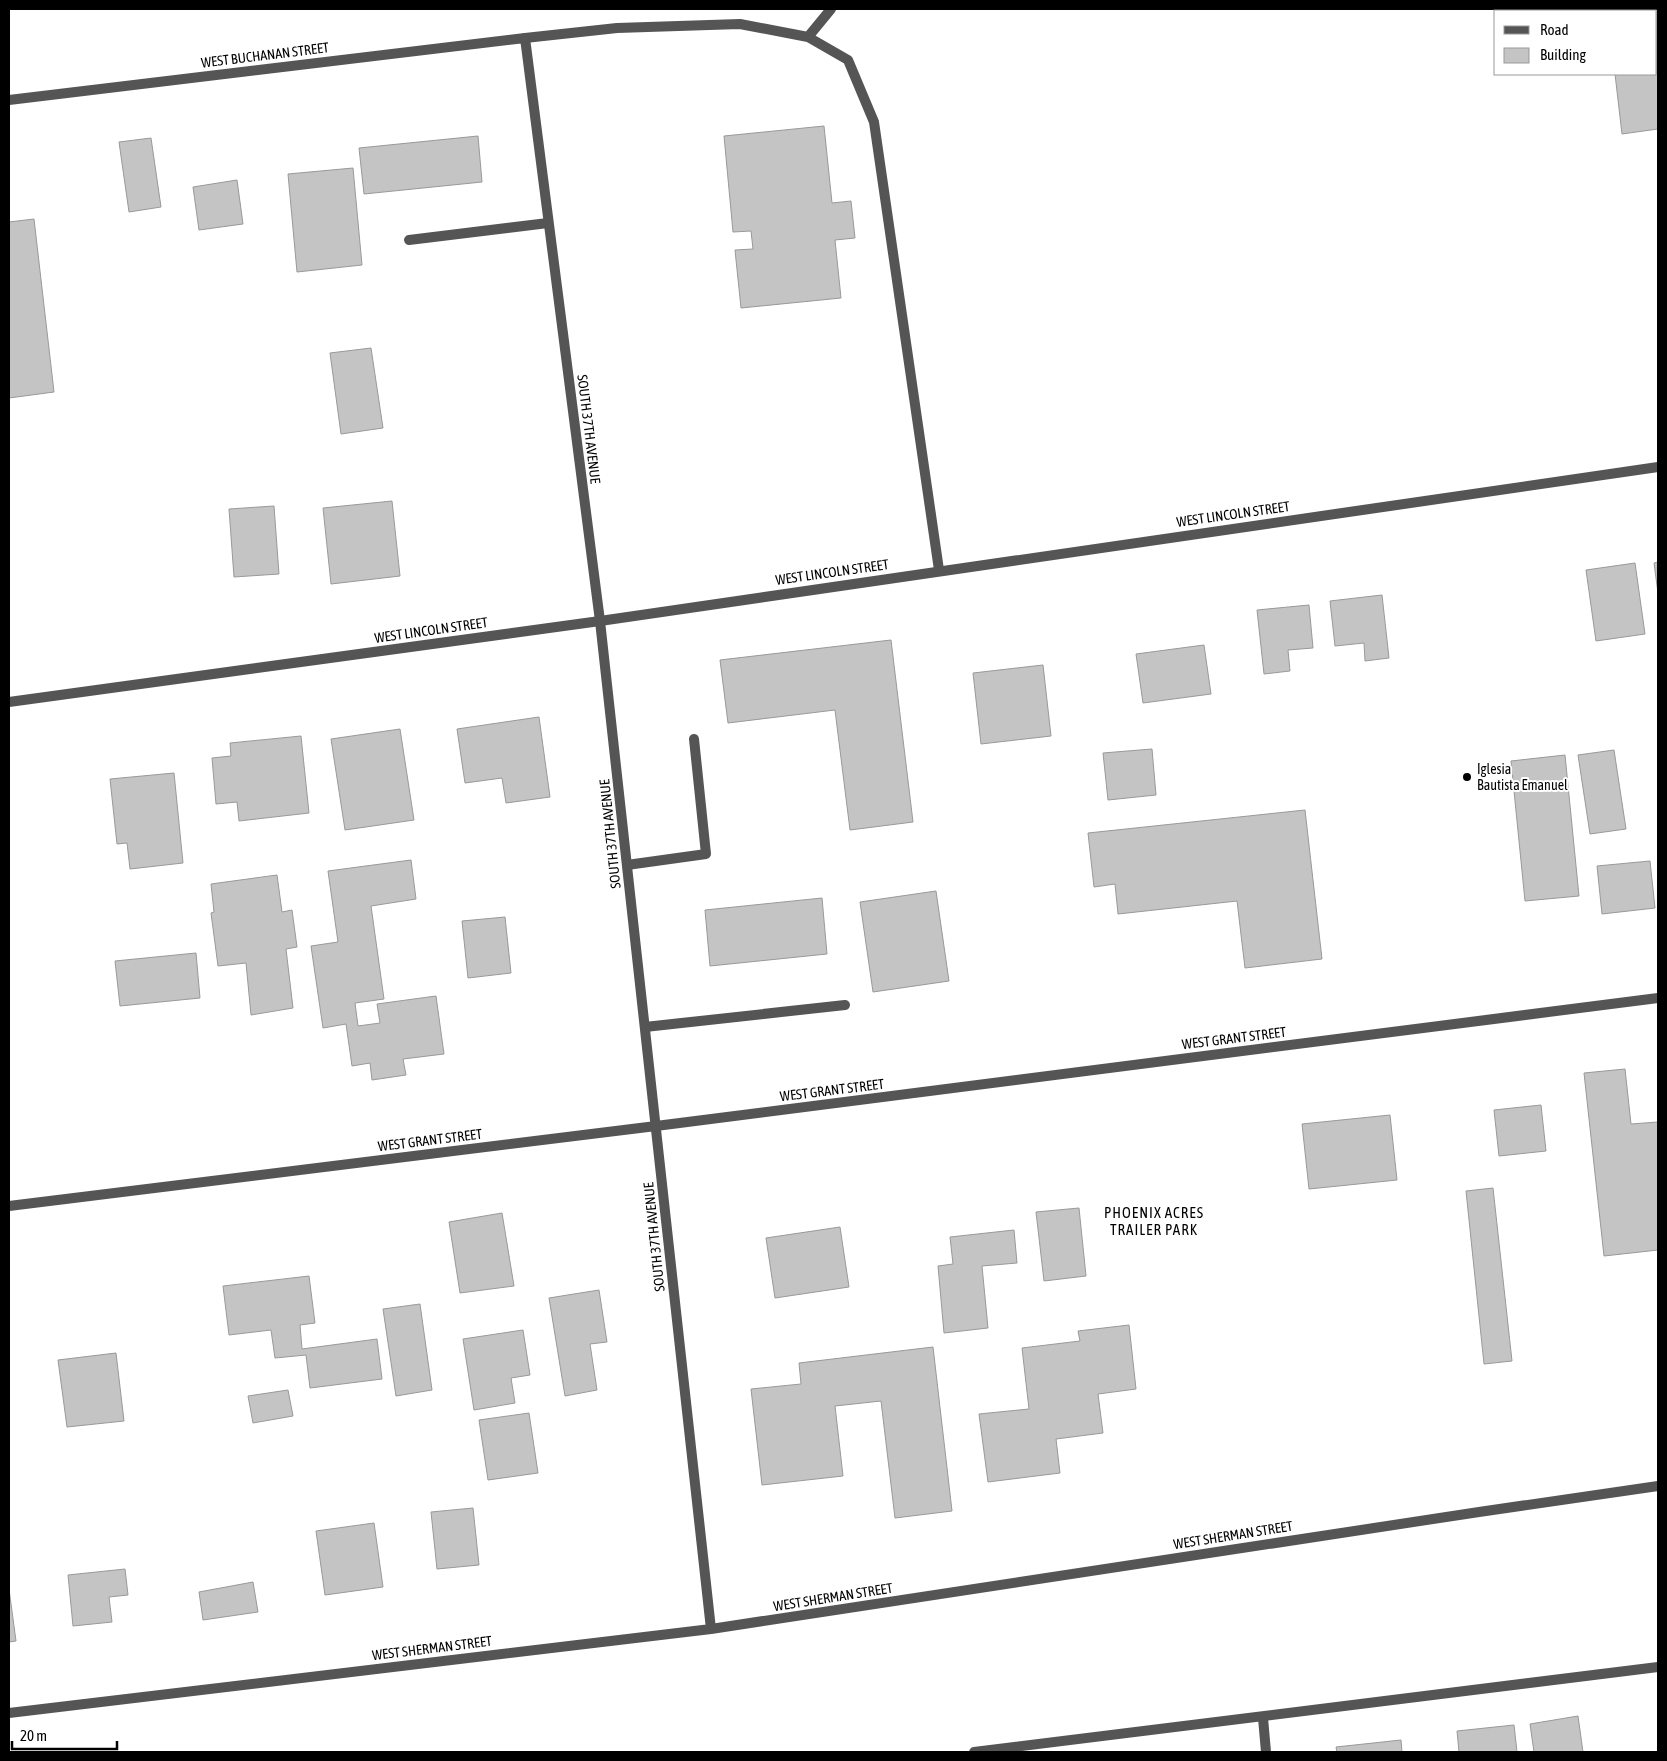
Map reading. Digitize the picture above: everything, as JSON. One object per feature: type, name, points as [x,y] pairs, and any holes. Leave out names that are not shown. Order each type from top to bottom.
[{"type":"street","points":[[808,37],[831,9]]},
{"type":"street","name":"WEST BUCHANAN STREET","points":[[9,100],[617,28],[740,24],[808,37],[848,60],[874,122],[939,570]]},
{"type":"street","name":"SOUTH 37TH AVENUE","points":[[525,38],[600,620],[711,1629]]},
{"type":"street","points":[[409,240],[548,223]]},
{"type":"street","name":"WEST LINCOLN STREET","points":[[9,702],[600,620],[1658,467]]},
{"type":"street","points":[[627,865],[706,854],[694,739]]},
{"type":"street","name":"WEST GRANT STREET","points":[[9,1206],[656,1126],[1658,998]]},
{"type":"street","points":[[645,1027],[844,1005]]},
{"type":"street","name":"WEST SHERMAN STREET","points":[[9,1713],[711,1629],[1658,1486]]},
{"type":"street","points":[[974,1752],[1262,1718],[1658,1667]]},
{"type":"street","points":[[1262,1718],[1266,1752]]},
{"type":"building","points":[[1658,9],[1658,129],[1622,134],[1615,75],[1657,75],[1657,10],[1589,10]]},
{"type":"building","points":[[824,126],[832,203],[851,201],[855,238],[835,240],[841,298],[741,308],[735,250],[753,249],[751,231],[733,232],[724,136]]},
{"type":"building","points":[[478,136],[482,182],[364,194],[359,148]]},
{"type":"building","points":[[151,138],[161,207],[129,212],[119,142]]},
{"type":"building","points":[[353,168],[362,265],[297,272],[288,174]]},
{"type":"building","points":[[237,180],[243,224],[199,230],[193,187]]},
{"type":"building","points":[[34,219],[54,392],[9,398],[9,222]]},
{"type":"building","points":[[371,348],[383,428],[341,434],[330,353]]},
{"type":"building","points":[[392,501],[400,576],[331,584],[323,508]]},
{"type":"building","points":[[274,506],[279,574],[234,577],[229,509]]},
{"type":"building","points":[[1658,562],[1658,593],[1654,563]]},
{"type":"building","points":[[1635,563],[1645,634],[1596,641],[1586,570]]},
{"type":"building","points":[[1382,595],[1389,658],[1365,661],[1364,643],[1335,646],[1330,601]]},
{"type":"building","points":[[1309,605],[1313,648],[1288,650],[1290,671],[1264,674],[1257,610]]},
{"type":"building","points":[[891,640],[913,822],[850,830],[835,710],[728,723],[720,660]]},
{"type":"building","points":[[1204,645],[1211,694],[1143,703],[1136,654]]},
{"type":"building","points":[[1043,665],[1051,736],[981,744],[973,673]]},
{"type":"building","points":[[539,717],[550,797],[506,803],[502,778],[465,783],[457,729]]},
{"type":"building","points":[[400,729],[414,820],[345,830],[331,739]]},
{"type":"building","points":[[301,736],[309,813],[239,821],[237,802],[216,804],[212,758],[231,756],[230,743]]},
{"type":"building","points":[[1152,749],[1156,795],[1108,800],[1103,753]]},
{"type":"building","points":[[1614,750],[1626,829],[1590,834],[1578,755]]},
{"type":"building","points":[[1565,755],[1579,896],[1525,901],[1511,761]]},
{"type":"building","points":[[174,773],[183,863],[130,869],[127,843],[117,844],[110,779]]},
{"type":"building","points":[[1305,810],[1322,959],[1245,968],[1237,901],[1118,914],[1115,884],[1094,887],[1088,833]]},
{"type":"building","points":[[411,860],[416,899],[371,906],[384,999],[355,1003],[358,1026],[380,1023],[377,1004],[436,996],[444,1054],[403,1059],[406,1075],[372,1080],[370,1063],[352,1066],[346,1024],[323,1028],[311,946],[338,942],[328,871]]},
{"type":"building","points":[[1650,861],[1655,908],[1602,914],[1597,866]]},
{"type":"building","points":[[277,875],[282,912],[292,910],[297,947],[286,949],[293,1008],[251,1015],[246,963],[218,966],[211,913],[214,912],[211,884]]},
{"type":"building","points":[[936,891],[949,981],[873,992],[860,902]]},
{"type":"building","points":[[822,898],[827,954],[710,966],[705,910]]},
{"type":"building","points":[[505,917],[511,973],[468,978],[462,921]]},
{"type":"building","points":[[196,953],[200,998],[120,1006],[115,961]]},
{"type":"building","points":[[1625,1069],[1631,1124],[1658,1122],[1658,1250],[1604,1256],[1584,1073]]},
{"type":"building","points":[[1541,1105],[1546,1151],[1499,1156],[1494,1110]]},
{"type":"building","points":[[1390,1115],[1397,1180],[1309,1189],[1302,1124]]},
{"type":"building","points":[[1493,1188],[1512,1361],[1484,1364],[1466,1191]]},
{"type":"building","points":[[1079,1208],[1086,1276],[1044,1281],[1036,1212]]},
{"type":"building","points":[[502,1213],[514,1286],[460,1293],[449,1222]]},
{"type":"building","points":[[840,1227],[849,1287],[775,1298],[766,1238]]},
{"type":"building","points":[[1014,1230],[1017,1263],[982,1266],[988,1328],[944,1333],[938,1266],[953,1264],[950,1237]]},
{"type":"building","points":[[309,1276],[315,1323],[300,1325],[302,1349],[377,1339],[382,1379],[310,1388],[306,1355],[275,1358],[271,1330],[229,1335],[223,1286]]},
{"type":"building","points":[[599,1290],[607,1342],[590,1344],[597,1390],[565,1396],[549,1298]]},
{"type":"building","points":[[420,1304],[432,1390],[396,1396],[383,1309]]},
{"type":"building","points":[[1129,1325],[1136,1389],[1098,1394],[1103,1433],[1056,1439],[1060,1473],[988,1482],[979,1414],[1029,1409],[1022,1348],[1080,1341],[1078,1331]]},
{"type":"building","points":[[523,1330],[530,1375],[511,1378],[515,1403],[474,1410],[463,1339]]},
{"type":"building","points":[[933,1347],[952,1511],[895,1518],[881,1401],[835,1406],[843,1476],[762,1485],[751,1389],[801,1384],[799,1363]]},
{"type":"building","points":[[116,1353],[124,1421],[67,1427],[58,1360]]},
{"type":"building","points":[[288,1390],[293,1416],[253,1423],[248,1396]]},
{"type":"building","points":[[529,1413],[538,1473],[488,1480],[479,1420]]},
{"type":"building","points":[[473,1508],[479,1565],[437,1569],[431,1512]]},
{"type":"building","points":[[374,1523],[383,1587],[325,1595],[316,1531]]},
{"type":"building","points":[[125,1569],[128,1595],[109,1597],[112,1622],[73,1626],[68,1575]]},
{"type":"building","points":[[253,1582],[258,1612],[203,1620],[199,1592]]},
{"type":"building","points":[[9,1589],[16,1641],[9,1642]]},
{"type":"building","points":[[1578,1716],[1583,1752],[1534,1752],[1530,1724]]},
{"type":"building","points":[[1514,1725],[1517,1752],[1459,1752],[1457,1731]]},
{"type":"building","points":[[1401,1740],[1402,1752],[1337,1752],[1336,1747]]},
{"type":"place","name":"Iglesia Bautista Emanuel","points":[[1467,777]]},
{"type":"district","name":"PHOENIX ACRES TRAILER PARK","points":[[1154,1222]]}]
